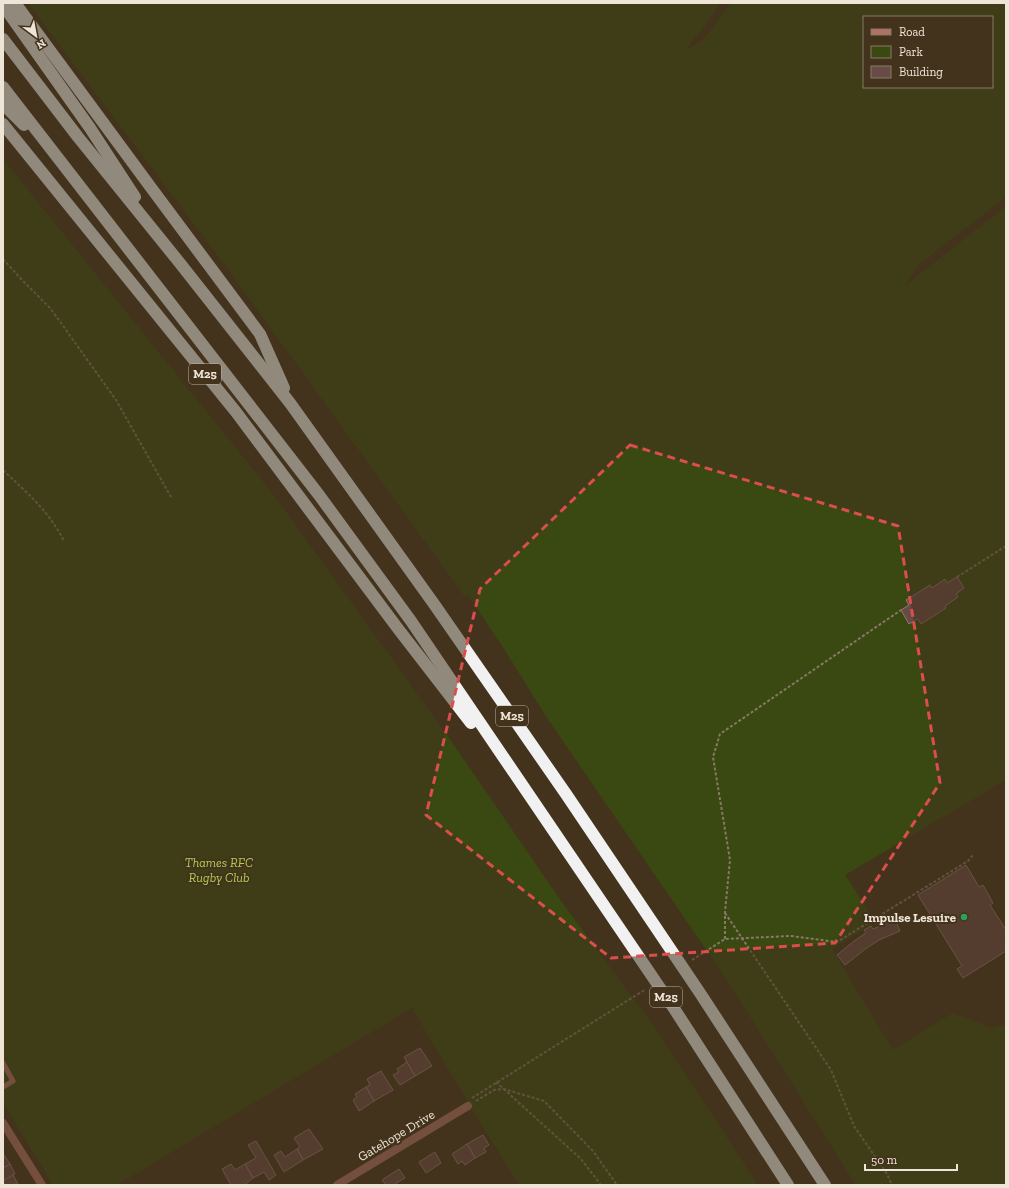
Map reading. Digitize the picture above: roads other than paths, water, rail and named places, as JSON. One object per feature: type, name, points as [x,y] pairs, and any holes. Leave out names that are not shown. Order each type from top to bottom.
[{"type":"highway","name":"M25","points":[[15,3],[260,334],[290,403]]},
{"type":"highway","name":"M25","points":[[3,5],[90,128],[179,262]]},
{"type":"highway","name":"M25","points":[[3,39],[290,403],[434,604],[566,794],[700,994],[825,1185]]},
{"type":"highway","name":"M25","points":[[3,87],[333,514],[411,621],[675,1010],[788,1185]]},
{"type":"highway","name":"M25","points":[[3,104],[62,164]]},
{"type":"highway","name":"M25","points":[[3,124],[236,412],[399,630],[541,812]]},
{"type":"street","name":"Gatehope Drive","points":[[337,1185],[469,1103]]},
{"type":"street","points":[[3,1123],[42,1185]]},
{"type":"lane","points":[[3,1063],[13,1081],[3,1087]]},
{"type":"place","name":"Impulse Lesuire","points":[[964,917]]},
{"type":"park label","name":"Thames RFC Rugby Club","points":[[219,870]]}]
